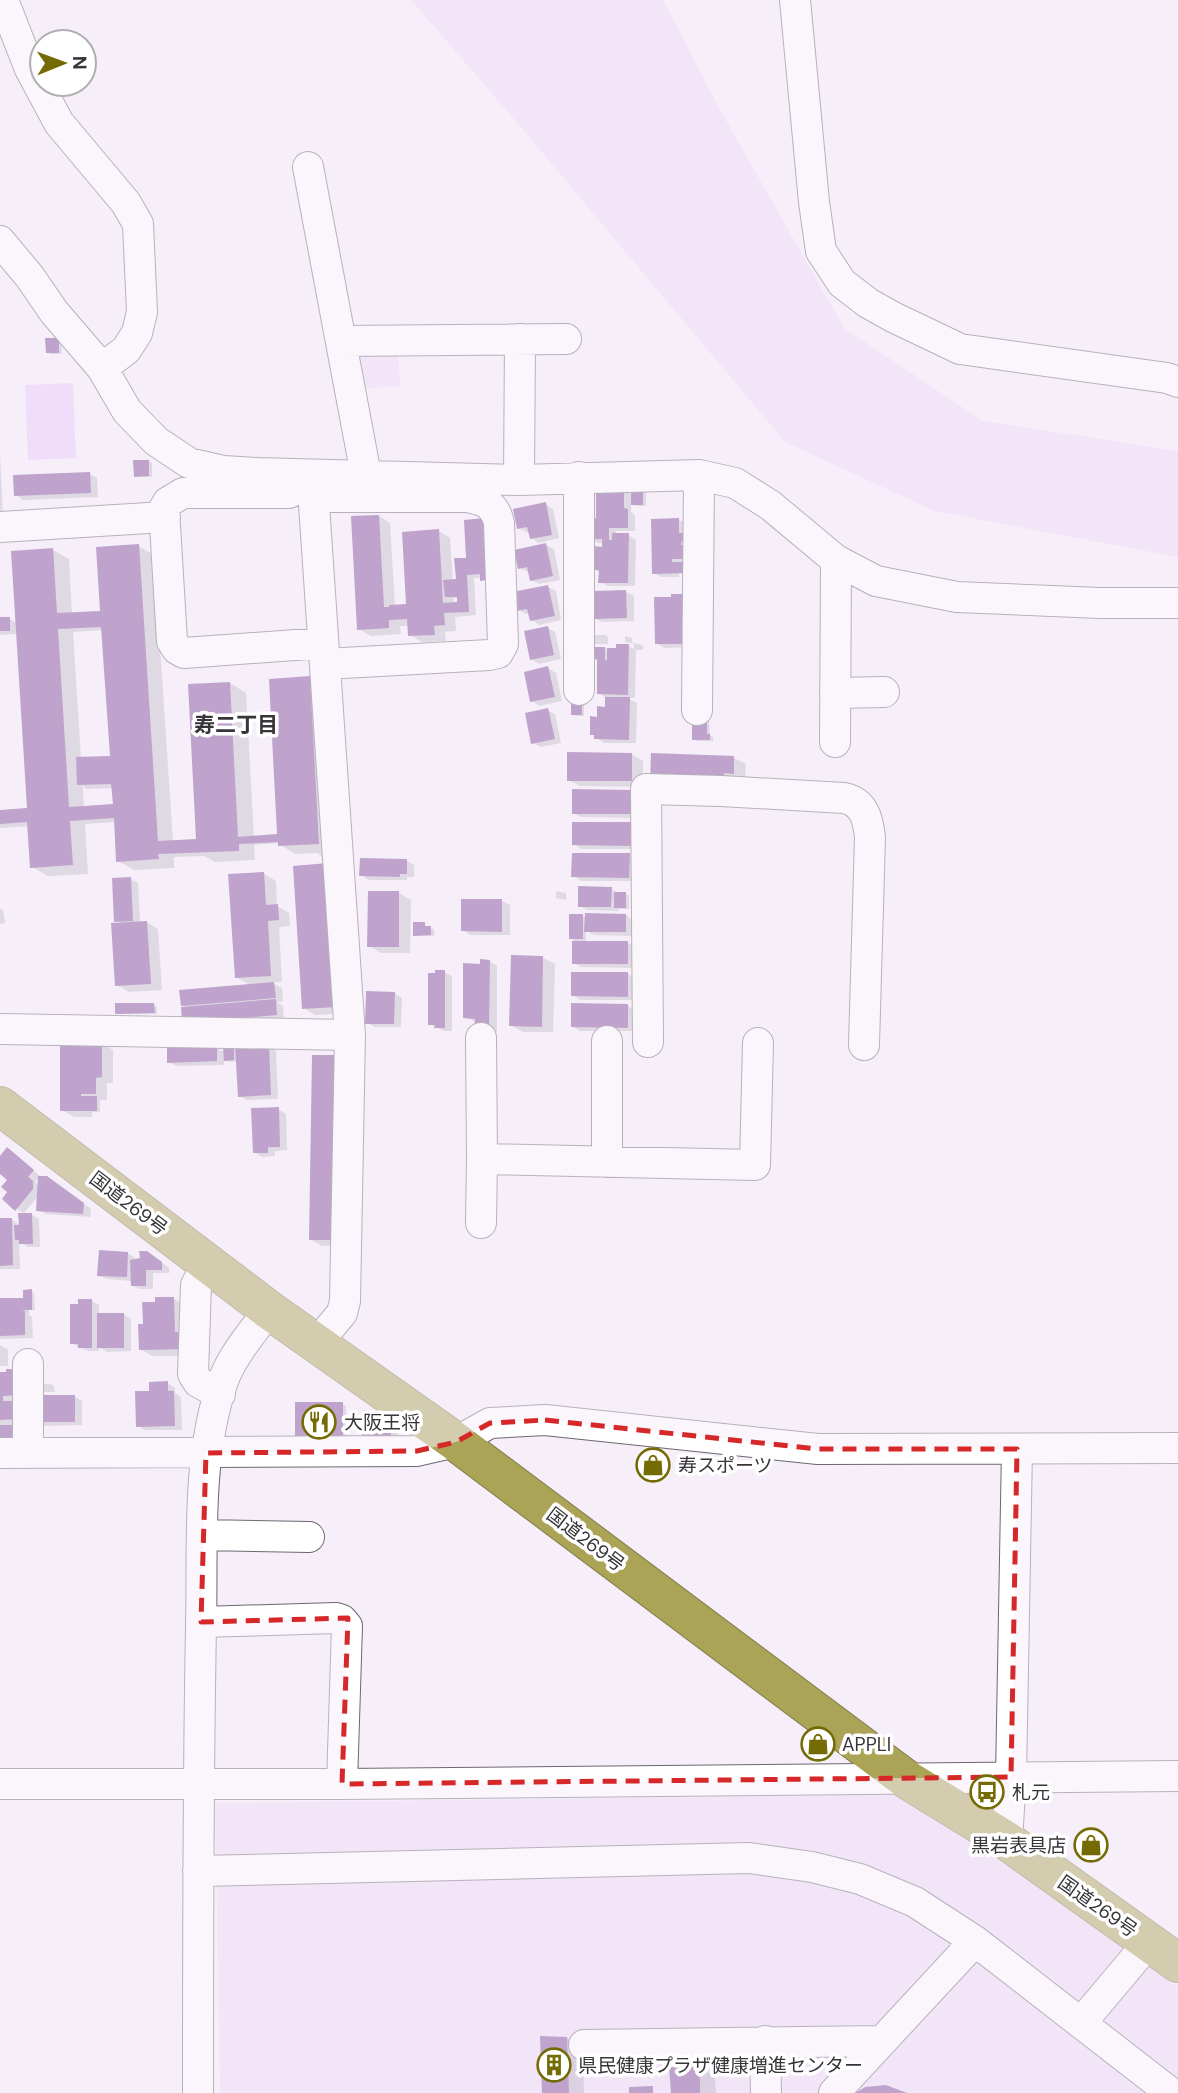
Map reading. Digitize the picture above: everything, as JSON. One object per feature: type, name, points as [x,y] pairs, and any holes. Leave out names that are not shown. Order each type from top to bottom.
[{"type":"highway","name":"国道269号","points":[[3,1110],[270,1310],[456,1442],[906,1779],[1007,1841],[1164,1953]]},
{"type":"street","points":[[3,0],[30,69],[59,122],[126,203],[138,224],[142,312],[137,333],[126,350],[102,368]]},
{"type":"street","points":[[795,0],[821,251],[842,282],[868,303],[960,349],[1167,378],[1178,382]]},
{"type":"street","points":[[308,167],[366,475]]},
{"type":"street","points":[[0,241],[54,312],[102,368],[127,411],[156,441],[189,463],[313,487],[466,497],[487,502],[497,514],[503,644],[498,653],[184,653],[177,649],[172,641],[164,517],[168,502],[183,493],[290,494],[313,487],[366,475],[519,480],[699,475],[736,483],[770,505],[836,560],[876,582],[957,597],[1100,603],[1178,603]]},
{"type":"street","points":[[519,480],[520,339]]},
{"type":"street","points":[[341,341],[566,339]]},
{"type":"street","points":[[697,710],[699,475]]},
{"type":"street","points":[[579,477],[579,690]]},
{"type":"street","points":[[313,487],[350,1035],[345,1301],[342,1313],[317,1343]]},
{"type":"street","points":[[0,527],[164,517]]},
{"type":"street","points":[[835,742],[836,560]]},
{"type":"street","points":[[835,693],[884,692]]},
{"type":"street","points":[[648,1042],[646,789],[844,798],[859,804],[869,824],[870,837],[864,1045]]},
{"type":"street","points":[[0,1029],[350,1035]]},
{"type":"street","points":[[481,1038],[481,1223]]},
{"type":"street","points":[[607,1041],[607,1162]]},
{"type":"street","points":[[482,1159],[755,1165],[758,1043]]},
{"type":"street","points":[[208,1264],[196,1286],[193,1374],[198,1382],[220,1394]]},
{"type":"street","points":[[198,2093],[198,1784],[206,1453],[224,1380],[240,1349],[270,1310]]},
{"type":"street","points":[[28,1364],[14,1453],[417,1451],[456,1442],[490,1423],[545,1420],[818,1449],[1178,1448]]},
{"type":"street","points":[[1007,1841],[1011,1777],[1017,1449]]},
{"type":"street","points":[[202,1535],[309,1537]]},
{"type":"street","points":[[201,1622],[342,1620],[347,1626],[342,1784]]},
{"type":"street","points":[[0,1784],[342,1784],[1178,1776]]},
{"type":"street","points":[[198,1871],[749,1858],[811,1867],[860,1879],[915,1902],[975,1941],[1171,2093]]},
{"type":"street","points":[[834,2093],[975,1941]]},
{"type":"street","points":[[1081,2023],[1164,1953]]},
{"type":"street","points":[[765,2041],[766,2093]]},
{"type":"street","points":[[584,2045],[882,2041]]},
{"type":"highlighted area","points":[[545,1420],[818,1449],[1017,1449],[1011,1777],[342,1784],[348,1618],[201,1622],[206,1453],[417,1451],[456,1442],[490,1423]]},
{"type":"shaded area","points":[[411,0],[663,0],[722,113],[844,328],[983,421],[1178,451],[1178,557],[934,511],[785,442]]},
{"type":"shaded area","points":[[398,348],[400,387],[359,388],[353,350]]},
{"type":"shaded area","points":[[73,383],[76,458],[28,460],[25,385]]},
{"type":"shaded area","points":[[903,1794],[1178,1986],[1178,2093],[220,2093],[215,1803]]},
{"type":"building","points":[[45,338],[59,338],[59,353],[46,353]]},
{"type":"building","points":[[133,460],[149,460],[149,476],[134,477]]},
{"type":"building","points":[[90,472],[91,493],[14,496],[13,475]]},
{"type":"building","points":[[596,488],[624,488],[628,528],[609,528],[609,540],[612,540],[612,533],[629,533],[628,583],[598,583],[599,570],[593,570],[593,546],[602,547],[602,539],[588,539],[589,518],[596,518]]},
{"type":"building","points":[[631,488],[643,488],[643,505],[631,505]]},
{"type":"building","points":[[546,502],[552,535],[530,539],[527,527],[517,529],[513,509]]},
{"type":"building","points":[[379,515],[384,607],[406,604],[402,532],[439,529],[443,603],[457,602],[457,597],[445,597],[443,580],[456,579],[454,558],[466,558],[464,520],[484,518],[493,579],[480,581],[480,574],[467,575],[469,612],[444,613],[445,625],[434,626],[435,635],[408,636],[407,619],[389,620],[389,628],[357,630],[351,516]]},
{"type":"building","points":[[679,518],[679,533],[687,533],[687,541],[681,542],[681,545],[686,545],[686,559],[672,559],[672,562],[684,562],[684,573],[652,574],[651,519]]},
{"type":"building","points":[[546,543],[553,576],[530,581],[527,567],[518,569],[514,550]]},
{"type":"building","points":[[139,544],[158,841],[196,839],[188,684],[230,682],[238,837],[277,834],[269,679],[310,676],[319,844],[239,844],[239,851],[158,854],[159,859],[116,862],[114,818],[70,821],[73,865],[30,868],[27,822],[0,824],[0,810],[27,808],[11,551],[53,548],[57,613],[100,611],[96,547]],"holes":[[[101,627],[110,756],[76,757],[77,785],[111,784],[113,804],[69,807],[58,629]]]},
{"type":"building","points":[[548,585],[555,616],[530,621],[527,609],[516,611],[512,592]]},
{"type":"building","points":[[626,590],[627,618],[593,619],[592,591]]},
{"type":"building","points":[[671,594],[685,594],[687,632],[683,632],[683,644],[655,644],[654,597],[671,597]]},
{"type":"building","points":[[0,617],[10,617],[10,631],[0,631]]},
{"type":"building","points":[[548,626],[554,655],[530,660],[524,631]]},
{"type":"building","points":[[616,644],[629,644],[628,695],[597,694],[597,659],[588,659],[588,647],[605,647],[607,660],[607,648],[616,648]]},
{"type":"building","points":[[548,666],[555,697],[530,702],[524,672]]},
{"type":"building","points":[[571,693],[582,694],[582,715],[571,715]]},
{"type":"building","points":[[605,697],[630,697],[629,740],[594,739],[594,735],[590,735],[590,716],[597,717],[597,706],[605,707]]},
{"type":"building","points":[[548,708],[555,739],[531,744],[525,713]]},
{"type":"building","points":[[707,715],[707,734],[710,734],[710,740],[692,740],[692,716]]},
{"type":"building","points":[[567,752],[632,753],[632,781],[567,781]]},
{"type":"building","points":[[651,753],[734,756],[734,774],[724,773],[724,778],[650,783]]},
{"type":"building","points":[[572,789],[631,790],[631,814],[572,814]]},
{"type":"building","points":[[572,822],[631,822],[631,846],[572,845]]},
{"type":"building","points":[[572,853],[630,853],[629,878],[571,877]]},
{"type":"building","points":[[360,858],[407,859],[407,874],[400,874],[400,877],[359,876]]},
{"type":"building","points":[[328,863],[337,1007],[302,1009],[293,866]]},
{"type":"building","points":[[264,872],[266,905],[278,904],[279,920],[268,921],[271,976],[235,978],[228,874]]},
{"type":"building","points":[[131,877],[133,921],[114,922],[112,878]]},
{"type":"building","points":[[578,886],[612,887],[611,907],[578,907]]},
{"type":"building","points":[[368,891],[399,891],[399,947],[367,947]]},
{"type":"building","points":[[614,892],[626,892],[626,908],[614,908]]},
{"type":"building","points":[[461,899],[502,899],[502,932],[461,931]]},
{"type":"building","points":[[585,913],[626,914],[626,932],[584,932]]},
{"type":"building","points":[[569,914],[583,914],[583,939],[569,939]]},
{"type":"building","points":[[147,921],[151,984],[115,986],[111,923]]},
{"type":"building","points":[[413,922],[425,922],[425,926],[431,926],[431,935],[413,936]]},
{"type":"building","points":[[572,941],[628,941],[628,964],[572,964]]},
{"type":"building","points":[[511,955],[543,956],[542,1027],[509,1026]]},
{"type":"building","points":[[480,959],[490,960],[489,1029],[474,1029],[475,1019],[463,1018],[463,963],[480,964]]},
{"type":"building","points":[[435,970],[445,970],[445,1028],[428,1025],[428,973],[435,973]]},
{"type":"building","points":[[571,972],[628,972],[628,997],[571,996]]},
{"type":"building","points":[[274,982],[276,998],[181,1006],[179,990]]},
{"type":"building","points":[[366,991],[395,992],[394,1024],[365,1024]]},
{"type":"building","points":[[276,999],[277,1015],[182,1023],[181,1007]]},
{"type":"building","points":[[115,1003],[154,1003],[155,1013],[115,1014]]},
{"type":"building","points":[[571,1003],[628,1004],[628,1028],[571,1027]]},
{"type":"building","points":[[60,1041],[102,1041],[102,1077],[96,1078],[96,1094],[81,1094],[97,1096],[97,1111],[60,1111]]},
{"type":"building","points":[[269,1045],[271,1095],[238,1097],[235,1046]]},
{"type":"building","points":[[217,1046],[217,1061],[167,1063],[167,1048]]},
{"type":"building","points":[[223,1047],[234,1047],[234,1060],[224,1061]]},
{"type":"building","points":[[312,1055],[336,1055],[333,1240],[309,1240]]},
{"type":"building","points":[[279,1107],[280,1147],[268,1147],[268,1153],[253,1153],[251,1108]]},
{"type":"building","points":[[7,1147],[34,1170],[28,1177],[33,1181],[33,1189],[15,1211],[2,1199],[7,1192],[1,1187],[7,1180],[0,1174],[0,1156]]},
{"type":"building","points":[[38,1176],[47,1176],[84,1203],[83,1214],[36,1211]]},
{"type":"building","points":[[18,1213],[32,1213],[33,1244],[19,1244],[19,1240],[15,1240],[14,1225],[19,1225]]},
{"type":"building","points":[[0,1218],[12,1218],[13,1265],[0,1266]]},
{"type":"building","points":[[99,1250],[128,1252],[127,1277],[97,1276]]},
{"type":"building","points":[[139,1251],[147,1251],[162,1262],[162,1270],[146,1270],[146,1286],[131,1286],[130,1260],[140,1258]]},
{"type":"building","points":[[32,1289],[32,1310],[22,1310],[25,1311],[25,1335],[0,1336],[0,1298],[23,1298],[23,1290]]},
{"type":"building","points":[[155,1297],[174,1297],[175,1332],[188,1332],[188,1349],[139,1350],[138,1324],[143,1324],[142,1302],[155,1302]]},
{"type":"building","points":[[78,1299],[92,1299],[92,1348],[78,1348],[78,1344],[70,1344],[70,1304],[78,1304]]},
{"type":"building","points":[[97,1313],[124,1313],[124,1348],[97,1348]]},
{"type":"building","points":[[6,1369],[19,1369],[22,1395],[3,1396],[3,1401],[19,1401],[19,1419],[0,1420],[0,1372],[6,1372]]},
{"type":"building","points":[[168,1381],[168,1391],[174,1391],[175,1426],[136,1427],[135,1391],[149,1391],[149,1382]]},
{"type":"building","points":[[35,1395],[75,1395],[75,1422],[35,1422]]},
{"type":"building","name":"大阪王将","points":[[295,1402],[343,1402],[343,1441],[295,1442]]},
{"type":"building","points":[[366,1410],[391,1427],[391,1443],[362,1443],[362,1411]]},
{"type":"building","points":[[0,1425],[23,1425],[23,1441],[0,1441]]},
{"type":"building","name":"県民健康プラザ健康増進センター","points":[[540,2036],[567,2037],[569,2093],[542,2093]]},
{"type":"building","name":"県民健康プラザ健康増進センター","points":[[700,2065],[700,2093],[671,2093],[669,2067]]},
{"type":"building","name":"県民健康プラザ健康増進センター","points":[[886,2085],[907,2093],[855,2093],[865,2087]]},
{"type":"building","name":"県民健康プラザ健康増進センター","points":[[653,2086],[653,2093],[629,2093],[629,2087]]},
{"type":"place","name":"大阪王将","points":[[319,1422]]},
{"type":"place","name":"寿スポーツ","points":[[653,1465]]},
{"type":"place","name":"APPLI","points":[[818,1744]]},
{"type":"place","name":"札元","points":[[987,1792]]},
{"type":"place","name":"黒岩表具店","points":[[1091,1845]]},
{"type":"place","name":"県民健康プラザ健康増進センター","points":[[554,2065]]},
{"type":"district","name":"寿二丁目","points":[[236,725]]}]
